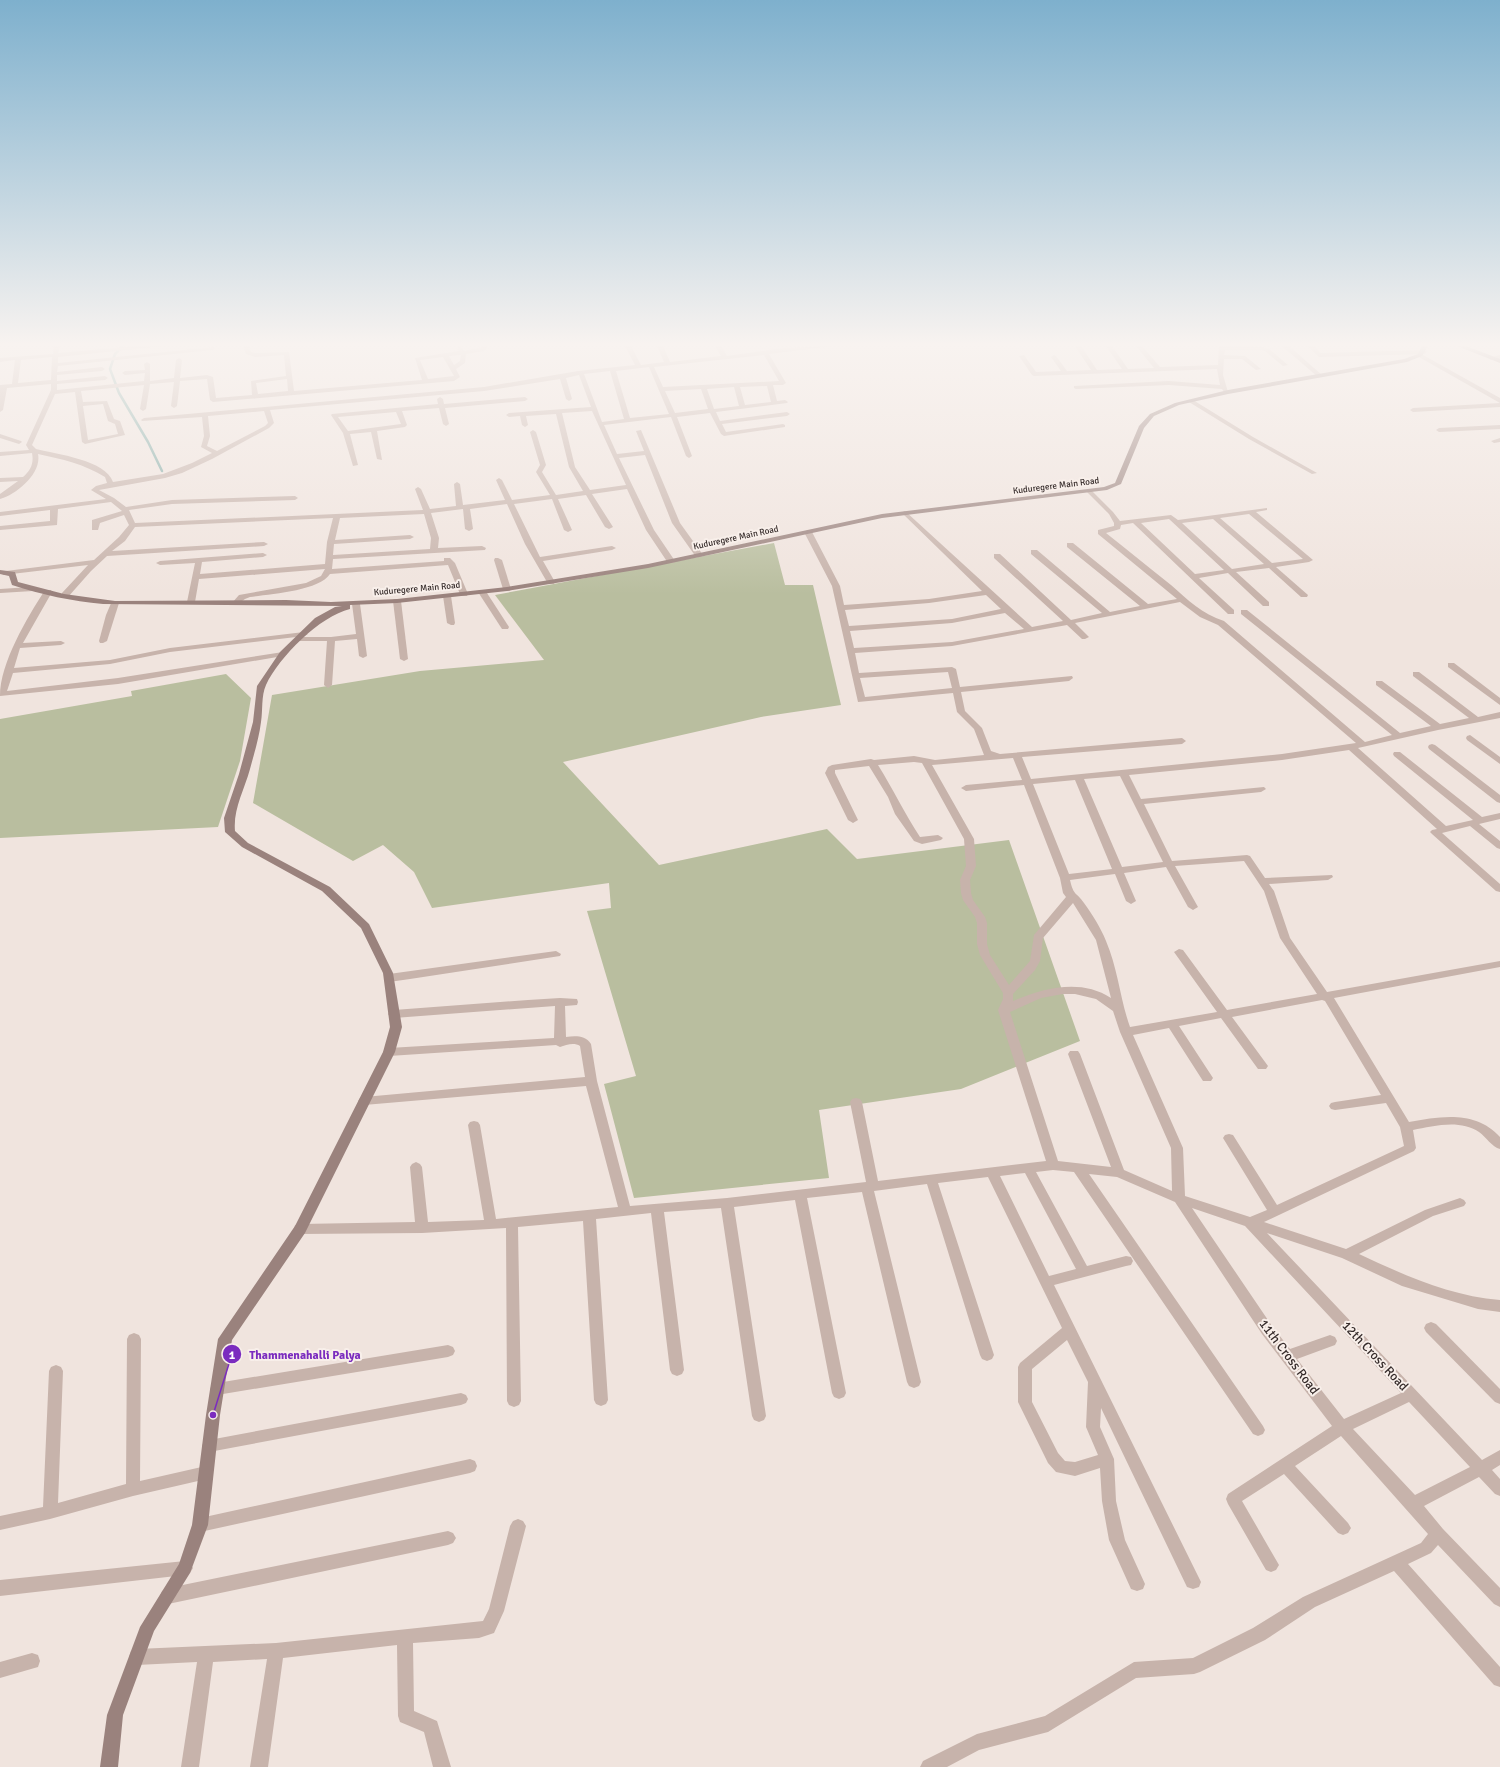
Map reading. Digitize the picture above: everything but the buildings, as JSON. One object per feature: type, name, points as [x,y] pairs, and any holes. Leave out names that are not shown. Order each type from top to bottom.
[{"type":"street","points":[[0,497],[3,493],[30,476],[37,460],[35,451],[29,445],[37,428]]},
{"type":"street","points":[[84,428],[86,442],[122,435],[120,428]]},
{"type":"street","points":[[206,428],[207,436],[204,447],[217,452]]},
{"type":"street","points":[[133,525],[125,510],[112,499],[94,490],[111,485],[161,478],[188,467],[264,428]]},
{"type":"street","points":[[343,428],[346,433],[355,466]]},
{"type":"street","points":[[346,433],[385,428]]},
{"type":"street","points":[[562,428],[572,467],[609,527]]},
{"type":"street","points":[[602,428],[650,530],[671,561]]},
{"type":"street","points":[[678,428],[689,456]]},
{"type":"street","points":[[721,428],[724,434],[765,428]]},
{"type":"street","name":"Kuduregere Main Road","points":[[3,572],[12,574],[15,583],[30,589],[95,602],[115,603],[359,603],[397,601],[507,589],[671,561],[882,516],[1105,489],[1118,484],[1141,428]]},
{"type":"street","points":[[1236,428],[1314,473]]},
{"type":"street","points":[[1439,430],[1470,428]]},
{"type":"street","points":[[374,430],[380,459]]},
{"type":"street","points":[[639,431],[676,523],[699,555]]},
{"type":"street","points":[[533,432],[543,465],[539,472],[554,497],[568,530]]},
{"type":"street","points":[[0,436],[19,442]]},
{"type":"street","points":[[0,454],[35,451],[72,459],[95,468],[108,476],[111,485]]},
{"type":"street","points":[[615,456],[648,453]]},
{"type":"street","points":[[0,480],[26,479]]},
{"type":"street","points":[[500,480],[529,544],[551,582]]},
{"type":"street","points":[[457,484],[469,529]]},
{"type":"street","points":[[65,595],[88,569],[122,539],[133,525],[427,511],[629,487]]},
{"type":"street","points":[[418,489],[427,511],[435,538],[434,551]]},
{"type":"street","points":[[1088,491],[1111,513],[1118,523]]},
{"type":"street","points":[[95,528],[95,522],[125,510],[172,502],[295,498]]},
{"type":"street","points":[[0,514],[112,499]]},
{"type":"street","points":[[0,528],[54,523],[54,507]]},
{"type":"street","points":[[1177,522],[1265,509]]},
{"type":"street","points":[[1194,576],[1309,560],[1250,511]]},
{"type":"street","points":[[905,513],[1030,630]]},
{"type":"street","points":[[236,603],[242,597],[249,595],[308,585],[324,578],[328,569],[331,542],[337,516]]},
{"type":"street","points":[[1214,516],[1304,595]]},
{"type":"street","points":[[1118,523],[1171,517],[1266,604]]},
{"type":"street","points":[[1135,521],[1231,612]]},
{"type":"street","points":[[1118,523],[1117,527],[1101,532],[1178,595],[1181,600],[1210,620],[1221,623],[1363,745]]},
{"type":"street","points":[[808,532],[836,586],[861,700],[1070,678]]},
{"type":"street","points":[[331,542],[410,537]]},
{"type":"street","points":[[105,554],[264,544]]},
{"type":"street","points":[[1070,545],[1145,606]]},
{"type":"street","points":[[330,557],[482,548]]},
{"type":"street","points":[[538,560],[612,548]]},
{"type":"street","points":[[434,551],[442,554],[451,563],[464,594]]},
{"type":"street","points":[[1034,552],[1108,614]]},
{"type":"street","points":[[160,563],[263,556]]},
{"type":"street","points":[[997,556],[1085,636]]},
{"type":"street","points":[[3,572],[124,560]]},
{"type":"street","points":[[191,602],[199,560]]},
{"type":"street","points":[[498,560],[507,589]]},
{"type":"street","points":[[195,577],[451,563]]},
{"type":"street","points":[[33,574],[88,569]]},
{"type":"street","points":[[0,591],[30,589]]},
{"type":"street","points":[[48,592],[18,646],[2,694],[118,681],[283,654]]},
{"type":"street","points":[[482,592],[505,627]]},
{"type":"street","points":[[841,608],[929,601],[988,592]]},
{"type":"street","points":[[447,596],[450,624]]},
{"type":"street","points":[[850,651],[952,644],[1181,600]]},
{"type":"street","points":[[397,601],[404,659]]},
{"type":"street","points":[[103,641],[115,603]]},
{"type":"street","points":[[109,1767],[115,1715],[137,1656],[148,1627],[185,1568],[200,1524],[224,1339],[300,1229],[389,1052],[396,1026],[388,973],[365,926],[326,889],[245,845],[230,832],[229,818],[244,774],[258,722],[258,705],[261,686],[283,654],[318,620],[338,609],[359,603],[359,636],[363,656]]},
{"type":"street","points":[[846,629],[952,621],[1007,610]]},
{"type":"street","points":[[1244,612],[1399,737]]},
{"type":"street","points":[[9,671],[110,662],[170,650],[302,637],[331,639],[359,636]]},
{"type":"street","points":[[328,685],[331,639]]},
{"type":"street","points":[[18,646],[61,643]]},
{"type":"street","points":[[1451,665],[1500,702]]},
{"type":"street","points":[[856,676],[952,669],[961,712],[978,728],[987,752],[1000,757]]},
{"type":"street","points":[[1416,674],[1477,720]]},
{"type":"street","points":[[1379,683],[1438,727]]},
{"type":"street","points":[[966,788],[1282,757],[1363,745],[1438,727],[1500,715]]},
{"type":"street","points":[[1470,738],[1500,761]]},
{"type":"street","points":[[853,820],[830,771],[835,767],[871,762],[914,759],[935,764],[946,761],[1017,756],[1182,740]]},
{"type":"street","points":[[1351,747],[1444,830]]},
{"type":"street","points":[[1432,747],[1500,800]]},
{"type":"street","points":[[1397,754],[1477,822],[1500,846]]},
{"type":"street","points":[[1017,756],[1029,782],[1065,878],[1068,893],[1080,904],[1101,940],[1116,993],[1118,1008],[1126,1032],[1177,1148],[1179,1198]]},
{"type":"street","points":[[925,761],[969,839],[971,866],[965,880],[966,893],[982,923],[982,944],[985,955],[1008,993],[1008,999],[1004,1010],[1039,1125],[1053,1165]]},
{"type":"street","points":[[871,762],[893,797],[900,814],[917,839],[922,841],[938,838]]},
{"type":"street","points":[[1123,772],[1169,864],[1193,907]]},
{"type":"street","points":[[1078,777],[1131,901]]},
{"type":"street","points":[[1138,802],[1261,789]]},
{"type":"street","points":[[1500,816],[1435,832],[1500,889]]},
{"type":"street","points":[[1065,878],[1169,864],[1247,858],[1269,891],[1285,938],[1326,996],[1406,1127],[1410,1144],[1410,1148],[1407,1150],[1346,1176],[1250,1223]]},
{"type":"street","points":[[1262,881],[1328,877]]},
{"type":"street","points":[[1008,993],[1031,968],[1035,961],[1038,937],[1072,897]]},
{"type":"street","points":[[1179,952],[1262,1066]]},
{"type":"street","points":[[389,978],[435,974],[497,962],[556,954]]},
{"type":"street","points":[[1126,1032],[1223,1013],[1326,996],[1500,964]]},
{"type":"street","points":[[1004,1010],[1022,1001],[1037,996],[1068,990],[1100,996],[1118,1008]]},
{"type":"street","points":[[560,1002],[560,1043]]},
{"type":"street","points":[[394,1014],[515,1004],[573,1002]]},
{"type":"street","points":[[1171,1023],[1207,1078]]},
{"type":"street","points":[[389,1052],[560,1043],[579,1040],[585,1044],[591,1081],[625,1211]]},
{"type":"street","points":[[1074,1054],[1120,1173]]},
{"type":"street","points":[[364,1101],[591,1081]]},
{"type":"street","points":[[1335,1106],[1389,1098]]},
{"type":"street","points":[[856,1102],[870,1186],[914,1382]]},
{"type":"street","points":[[1406,1127],[1450,1120],[1465,1121],[1478,1125],[1494,1137],[1500,1145]]},
{"type":"street","points":[[474,1125],[491,1224]]},
{"type":"street","points":[[1229,1138],[1274,1211]]},
{"type":"street","points":[[300,1229],[422,1228],[512,1223],[657,1208],[727,1203],[1053,1165],[1120,1173],[1179,1198],[1250,1223],[1347,1254],[1407,1282],[1478,1304],[1500,1306]]},
{"type":"street","points":[[416,1168],[422,1228]]},
{"type":"street","points":[[1028,1168],[1084,1272]]},
{"type":"street","points":[[1078,1168],[1258,1430]]},
{"type":"street","points":[[992,1172],[1193,1582]]},
{"type":"street","points":[[931,1179],[986,1355]]},
{"type":"street","points":[[800,1194],[839,1393]]},
{"type":"street","name":"11th Cross Road","points":[[1179,1198],[1268,1330],[1342,1427],[1413,1504],[1438,1534],[1500,1599]]},
{"type":"street","points":[[727,1203],[759,1416]]},
{"type":"street","points":[[1347,1254],[1429,1213],[1460,1203]]},
{"type":"street","points":[[657,1208],[677,1370]]},
{"type":"street","points":[[589,1215],[601,1400]]},
{"type":"street","points":[[512,1223],[514,1401]]},
{"type":"street","name":"12th Cross Road","points":[[1250,1223],[1500,1489]]},
{"type":"street","points":[[1045,1282],[1126,1261]]},
{"type":"street","points":[[1431,1328],[1500,1398]]},
{"type":"street","points":[[1069,1330],[1025,1367],[1025,1402],[1053,1458],[1061,1467],[1075,1469],[1107,1459]]},
{"type":"street","points":[[133,1488],[134,1339]]},
{"type":"street","points":[[1288,1356],[1330,1341]]},
{"type":"street","points":[[217,1389],[448,1351]]},
{"type":"street","points":[[50,1512],[56,1371]]},
{"type":"street","points":[[1094,1382],[1093,1427],[1107,1459],[1109,1501],[1117,1540],[1136,1584]]},
{"type":"street","points":[[1271,1565],[1233,1499],[1342,1427],[1411,1395]]},
{"type":"street","points":[[209,1446],[461,1399]]},
{"type":"street","points":[[1413,1504],[1499,1459]]},
{"type":"street","points":[[1286,1465],[1343,1528]]},
{"type":"street","points":[[200,1524],[470,1466]]},
{"type":"street","points":[[0,1523],[50,1512],[133,1488],[206,1473]]},
{"type":"street","points":[[137,1656],[276,1650],[405,1636],[479,1630],[488,1627],[496,1611],[518,1526]]},
{"type":"street","points":[[930,1767],[977,1742],[1048,1724],[1134,1670],[1194,1666],[1259,1634],[1309,1602],[1426,1548],[1438,1534]]},
{"type":"street","points":[[168,1596],[448,1538]]},
{"type":"street","points":[[1396,1562],[1500,1679]]},
{"type":"street","points":[[0,1588],[185,1568]]},
{"type":"street","points":[[405,1636],[406,1716],[430,1727],[442,1767]]},
{"type":"street","points":[[259,1767],[276,1650]]},
{"type":"street","points":[[190,1767],[206,1653]]},
{"type":"street","points":[[0,1670],[32,1661]]},
{"type":"green space","points":[[774,543],[785,585],[813,585],[841,705],[761,717],[563,762],[659,865],[827,829],[857,859],[1009,840],[1080,1041],[961,1089],[819,1110],[829,1178],[634,1198],[604,1084],[636,1076],[587,911],[611,908],[609,883],[432,908],[414,872],[383,845],[353,861],[253,803],[272,695],[420,671],[544,660],[495,595]]},
{"type":"green space","points":[[226,674],[251,698],[240,761],[218,827],[0,838],[0,719],[132,696],[131,691]]},
{"type":"waterway","points":[[140,428],[162,471]]},
{"type":"place","name":"Thammenahalli Palya","points":[[213,1415]]}]
